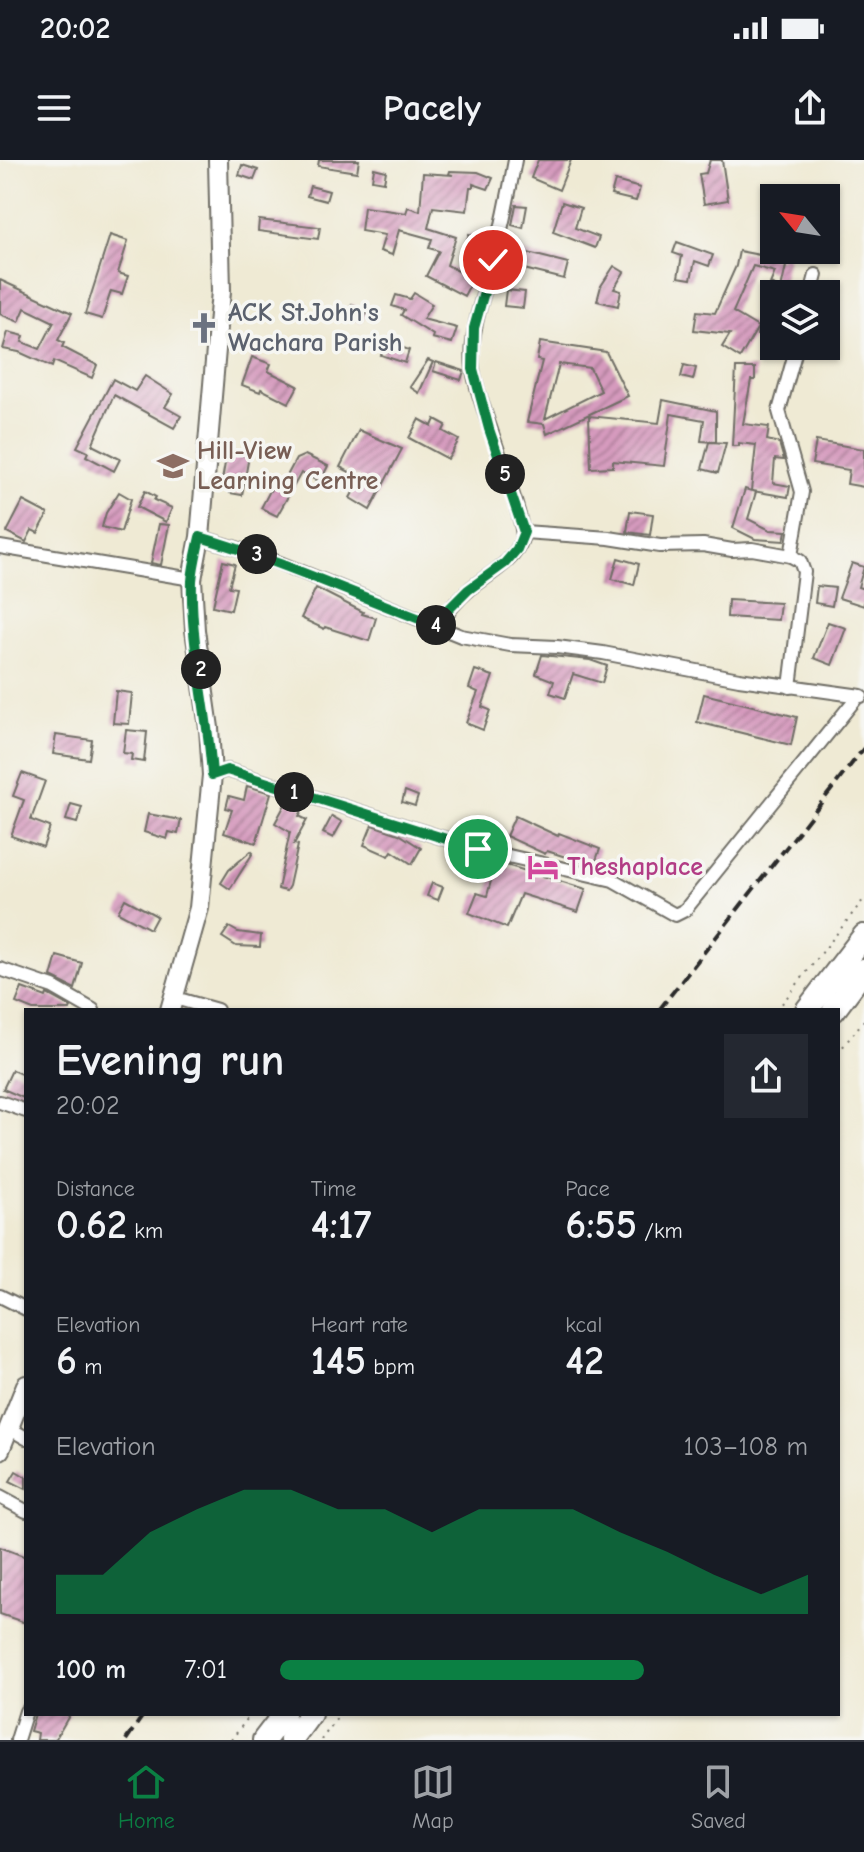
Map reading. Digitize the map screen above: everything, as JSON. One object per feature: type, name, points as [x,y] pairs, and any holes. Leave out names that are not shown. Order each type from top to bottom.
[{"type":"highway","points":[[809,1008],[864,936]]},
{"type":"highway","points":[[836,1008],[864,970]]},
{"type":"highway","points":[[264,1740],[282,1716]]},
{"type":"highway","points":[[291,1740],[309,1716]]},
{"type":"main road","points":[[172,1004],[199,908],[212,775],[192,579],[200,537],[221,291],[218,160]]},
{"type":"main road","points":[[0,1450],[24,1390]]},
{"type":"street","points":[[438,626],[448,610],[468,590],[505,563],[517,549],[524,532],[489,429],[473,369],[474,328],[503,222],[515,160]]},
{"type":"street","points":[[815,280],[816,275]]},
{"type":"street","points":[[791,556],[802,492],[779,411],[793,360]]},
{"type":"street","points":[[524,532],[609,538],[660,546],[703,545],[791,556],[800,561],[804,572],[790,687]]},
{"type":"street","points":[[200,537],[262,556],[461,636],[510,645],[603,653],[790,687],[861,696]]},
{"type":"street","points":[[0,547],[192,579]]},
{"type":"street","points":[[212,775],[227,770],[478,849],[613,880],[675,915],[685,910],[861,696]]},
{"type":"street","points":[[0,969],[53,987],[90,1008]]},
{"type":"street","points":[[172,1004],[202,1008]]},
{"type":"street","points":[[0,1102],[24,1110]]},
{"type":"street","points":[[0,1296],[24,1308]]},
{"type":"street","points":[[9,1428],[24,1437]]},
{"type":"street","points":[[0,1497],[24,1510]]},
{"type":"street","points":[[17,1740],[24,1716]]},
{"type":"path","points":[[779,1008],[864,899]]},
{"type":"path","points":[[840,1050],[864,1020]]},
{"type":"path","points":[[231,1740],[249,1716]]},
{"type":"path","points":[[321,1740],[339,1716]]},
{"type":"building","points":[[319,160],[359,160],[357,172],[318,166]]},
{"type":"building","points":[[538,160],[571,160],[559,190],[531,178]]},
{"type":"building","points":[[710,160],[722,160],[728,200],[704,204],[699,174],[706,173]]},
{"type":"building","points":[[242,165],[258,170],[254,180],[239,175]]},
{"type":"building","points":[[374,168],[386,171],[384,182],[372,180]]},
{"type":"building","points":[[450,171],[478,172],[493,178],[488,189],[473,184],[470,187],[467,211],[433,207],[428,228],[456,237],[447,265],[473,279],[464,296],[426,276],[439,251],[429,248],[432,239],[399,230],[392,255],[380,251],[385,235],[361,231],[364,207],[406,213],[408,207],[420,211],[423,173],[453,175],[449,174]]},
{"type":"building","points":[[615,181],[640,188],[636,201],[611,195]]},
{"type":"building","points":[[310,186],[329,191],[326,201],[307,196]]},
{"type":"building","points":[[562,202],[581,208],[575,228],[599,237],[595,248],[553,232]]},
{"type":"building","points":[[516,205],[527,206],[523,228],[512,225]]},
{"type":"building","points":[[259,220],[320,227],[318,239],[258,231]]},
{"type":"building","points":[[469,234],[484,239],[480,250],[465,245]]},
{"type":"building","points":[[110,235],[128,241],[118,273],[128,276],[122,294],[111,291],[102,319],[85,314]]},
{"type":"building","points":[[677,242],[713,255],[709,266],[695,261],[691,279],[678,277],[682,256],[673,253]]},
{"type":"building","points":[[520,251],[568,263],[564,279],[516,267]]},
{"type":"building","points":[[739,251],[760,255],[760,264],[786,264],[783,280],[772,280],[775,272],[753,266],[733,312],[758,327],[740,358],[722,347],[730,334],[694,330],[697,311],[715,313],[736,266]]},
{"type":"building","points":[[504,254],[516,258],[512,269],[502,265]]},
{"type":"building","points":[[614,266],[624,272],[614,289],[621,291],[618,306],[597,301],[601,286]]},
{"type":"building","points":[[0,280],[72,313],[58,340],[64,343],[62,347],[97,365],[92,378],[54,361],[52,367],[19,352],[3,349],[8,332],[24,336],[22,342],[40,349],[54,322],[25,308],[19,322],[0,314]]},
{"type":"building","points":[[506,290],[525,292],[523,308],[504,306]]},
{"type":"building","points":[[414,293],[432,304],[423,319],[457,328],[452,343],[432,338],[433,335],[401,315],[404,310],[392,306],[396,295],[410,299]]},
{"type":"building","points":[[352,304],[367,313],[361,323],[346,314]]},
{"type":"building","points":[[388,342],[409,350],[405,363],[381,355]]},
{"type":"building","points":[[540,342],[606,352],[628,396],[547,434],[544,424],[527,422],[542,361],[537,360]],"holes":[[[559,364],[590,368],[601,391],[545,419]]]},
{"type":"building","points":[[252,357],[271,364],[268,371],[298,386],[289,403],[261,389],[260,392],[242,385]]},
{"type":"building","points":[[428,360],[433,362],[419,393],[410,387]]},
{"type":"building","points":[[436,362],[464,371],[461,380],[433,371]]},
{"type":"building","points":[[684,365],[696,368],[693,380],[681,377]]},
{"type":"building","points":[[736,368],[755,368],[755,380],[751,380],[743,424],[769,427],[767,440],[779,443],[784,460],[775,459],[773,483],[790,486],[788,497],[753,491],[756,492],[748,519],[770,530],[786,531],[784,541],[755,539],[733,528],[745,489],[751,491],[756,445],[739,443],[739,446],[732,446]]},
{"type":"building","points":[[145,376],[173,394],[165,407],[181,416],[174,428],[114,395],[92,445],[120,459],[114,471],[86,456],[88,452],[77,447],[113,379],[135,391]]},
{"type":"building","points":[[663,400],[716,411],[716,442],[701,441],[704,420],[671,414],[664,466],[613,461],[613,467],[591,468],[589,416],[659,423]]},
{"type":"building","points":[[419,419],[432,426],[435,419],[446,425],[443,431],[459,440],[448,459],[409,438]]},
{"type":"building","points":[[359,430],[402,449],[370,510],[350,498],[361,478],[340,467]]},
{"type":"building","points":[[816,441],[864,449],[864,487],[847,484],[849,470],[812,464]]},
{"type":"building","points":[[709,442],[726,443],[718,473],[702,469]]},
{"type":"building","points":[[227,452],[249,456],[242,495],[230,493],[231,487],[221,486]]},
{"type":"building","points":[[305,455],[328,466],[320,482],[301,473],[277,516],[261,508],[274,483],[281,487],[296,459]]},
{"type":"building","points":[[145,491],[156,497],[154,500],[172,508],[166,522],[137,507]]},
{"type":"building","points":[[119,492],[131,499],[121,532],[102,527],[106,513]]},
{"type":"building","points":[[23,501],[48,514],[38,533],[32,530],[26,542],[7,532]]},
{"type":"building","points":[[630,511],[653,514],[650,535],[627,532]]},
{"type":"building","points":[[159,524],[169,525],[161,565],[151,563]]},
{"type":"building","points":[[618,558],[639,564],[634,585],[612,579]]},
{"type":"building","points":[[223,561],[235,564],[229,587],[236,588],[231,610],[213,606]]},
{"type":"building","points":[[852,563],[864,567],[858,587],[864,589],[864,606],[839,598]]},
{"type":"building","points":[[817,586],[835,588],[832,606],[815,603]]},
{"type":"building","points":[[316,588],[362,614],[376,618],[369,641],[324,629],[301,618]]},
{"type":"building","points":[[728,600],[780,603],[778,620],[727,617]]},
{"type":"building","points":[[828,622],[846,628],[832,665],[814,658]]},
{"type":"building","points":[[542,655],[590,660],[607,666],[602,683],[573,674],[565,698],[550,693],[554,681],[536,674]]},
{"type":"building","points":[[475,670],[493,676],[482,707],[490,710],[483,730],[466,723],[478,692],[469,688]]},
{"type":"building","points":[[116,691],[132,693],[129,724],[113,723]]},
{"type":"building","points":[[704,694],[797,717],[791,745],[697,722]]},
{"type":"building","points":[[126,730],[147,732],[144,762],[131,760],[132,754],[123,753]]},
{"type":"building","points":[[56,735],[92,740],[89,759],[53,754]]},
{"type":"building","points":[[22,773],[45,781],[31,820],[50,827],[43,847],[11,836],[24,800],[13,796]]},
{"type":"building","points":[[247,786],[271,793],[256,843],[224,833],[232,810],[226,808],[229,796],[244,800]]},
{"type":"building","points":[[405,791],[418,796],[415,806],[402,802]]},
{"type":"building","points":[[288,799],[304,807],[299,816],[307,820],[294,844],[298,845],[286,891],[278,889],[290,832],[275,823]]},
{"type":"building","points":[[71,804],[82,807],[77,823],[66,820]]},
{"type":"building","points":[[148,814],[181,820],[178,834],[169,832],[167,839],[144,832]]},
{"type":"building","points":[[332,816],[342,822],[333,838],[323,833]]},
{"type":"building","points":[[515,816],[558,836],[559,833],[600,849],[594,866],[547,851],[545,854],[506,836]]},
{"type":"building","points":[[372,825],[399,834],[421,848],[412,864],[392,851],[389,856],[364,845]]},
{"type":"building","points":[[251,851],[253,853],[230,889],[221,883],[229,870]]},
{"type":"building","points":[[496,862],[586,889],[578,912],[521,894],[507,928],[469,913],[477,893],[487,896]]},
{"type":"building","points":[[432,883],[443,887],[438,900],[427,896]]},
{"type":"building","points":[[125,899],[157,916],[150,929],[118,912]]},
{"type":"building","points":[[229,927],[238,932],[261,935],[260,947],[236,946],[222,937]]},
{"type":"building","points":[[57,956],[82,963],[75,989],[51,977]]},
{"type":"building","points":[[22,988],[46,997],[47,994],[71,1007],[28,1008],[16,1003]]},
{"type":"building","points":[[12,1070],[24,1075],[24,1098],[3,1089]]},
{"type":"building","points":[[16,1471],[24,1476],[24,1488],[10,1481]]},
{"type":"building","points":[[0,1547],[24,1556],[24,1622],[0,1614]]},
{"type":"building","points":[[34,1716],[69,1716],[55,1740],[37,1740],[38,1733],[30,1731]]},
{"type":"railway","points":[[661,1008],[864,748]]},
{"type":"railway","points":[[126,1740],[143,1716]]},
{"type":"place","name":"ACK St.John's Wachara Parish","points":[[204,328]]},
{"type":"place","name":"Hill-View Learning Centre","points":[[173,466]]},
{"type":"place","name":"Theshaplace","points":[[543,867]]},
{"type":"route","points":[[478,849],[227,770],[212,775],[192,579],[200,537],[262,556],[438,626],[448,610],[468,590],[505,563],[517,549],[524,532],[489,429],[473,369],[474,328],[493,260]]}]
